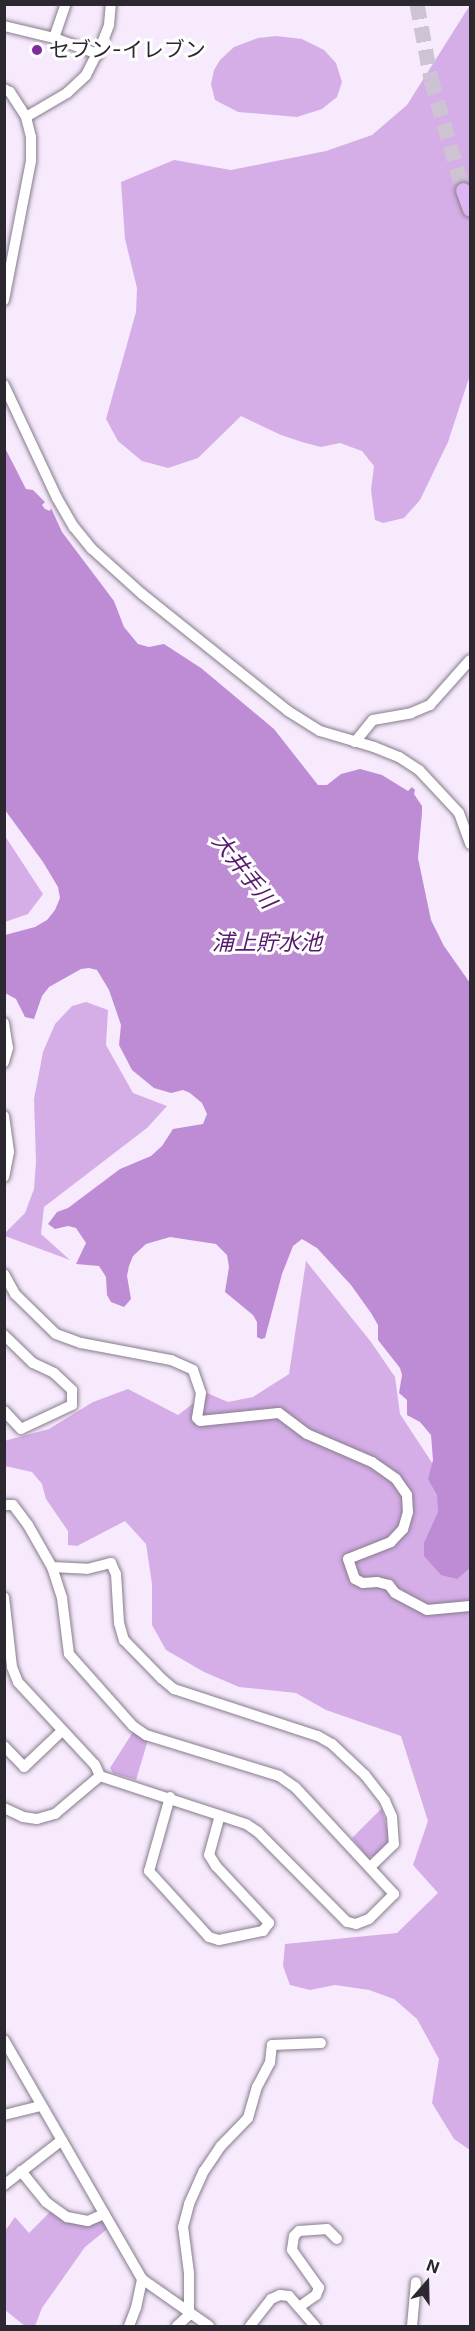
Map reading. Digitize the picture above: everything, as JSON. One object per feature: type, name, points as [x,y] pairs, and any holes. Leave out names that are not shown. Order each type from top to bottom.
[{"type":"highway","points":[[463,190],[471,209]]},
{"type":"street","points":[[54,38],[66,4]]},
{"type":"street","points":[[26,117],[67,93],[86,75],[98,54],[109,25],[111,4]]},
{"type":"street","points":[[4,26],[54,38],[98,54]]},
{"type":"street","points":[[4,89],[10,92],[26,117],[31,137],[31,161],[4,300]]},
{"type":"street","points":[[4,385],[57,498],[74,527],[92,549],[142,594],[288,711],[320,731],[399,758],[419,770],[459,813],[471,844]]},
{"type":"street","points":[[355,742],[374,720],[411,712],[430,705],[471,660]]},
{"type":"street","points":[[4,1023],[8,1048],[4,1062]]},
{"type":"street","points":[[4,1116],[9,1152],[4,1177]]},
{"type":"street","points":[[4,1274],[15,1294],[56,1334],[81,1343],[171,1360],[193,1370],[201,1393],[197,1418],[200,1421],[279,1413],[307,1434],[372,1462],[396,1479],[407,1495],[408,1512],[403,1529],[391,1542],[348,1559],[355,1579],[363,1583],[377,1582],[389,1586],[404,1599],[427,1610],[471,1606]]},
{"type":"street","points":[[4,1335],[33,1363],[54,1373],[72,1390],[72,1406],[21,1429],[4,1411]]},
{"type":"street","points":[[4,1505],[13,1505],[28,1525],[52,1567],[62,1598],[69,1654],[133,1726],[146,1735],[279,1776],[295,1787],[371,1866],[394,1894],[369,1919],[356,1924],[347,1922],[258,1832],[170,1797],[100,1776],[95,1765],[18,1682],[12,1666],[4,1598]]},
{"type":"street","points":[[52,1567],[87,1569],[111,1563],[116,1574],[119,1623],[124,1640],[174,1689],[318,1736],[332,1744],[365,1775],[385,1801],[392,1817],[394,1844],[371,1866]]},
{"type":"street","points":[[4,1746],[24,1767],[62,1731]]},
{"type":"street","points":[[4,1808],[23,1817],[37,1819],[55,1814],[100,1776]]},
{"type":"street","points":[[170,1797],[149,1871],[209,1937],[219,1940],[263,1931],[269,1923],[216,1866],[209,1855],[220,1815]]},
{"type":"street","points":[[4,2040],[142,2279],[189,2315],[208,2326]]},
{"type":"street","points":[[177,2326],[189,2315],[189,2273],[183,2227],[189,2204],[204,2170],[220,2147],[248,2118],[257,2087],[270,2063],[272,2045],[321,2043]]},
{"type":"street","points":[[4,2115],[41,2106]]},
{"type":"street","points":[[4,2185],[62,2140]]},
{"type":"street","points":[[21,2171],[46,2202],[67,2217],[88,2221],[104,2214]]},
{"type":"street","points":[[299,2307],[316,2295],[319,2288],[292,2250],[294,2236],[299,2231],[327,2229],[337,2238]]},
{"type":"street","points":[[129,2326],[136,2308],[142,2279]]},
{"type":"street","points":[[412,2326],[416,2282]]},
{"type":"street","points":[[250,2326],[272,2299],[289,2296],[315,2326]]},
{"type":"shaded area","points":[[470,5],[470,375],[448,442],[420,500],[404,518],[383,523],[375,520],[371,490],[374,466],[362,451],[340,443],[321,447],[302,442],[241,416],[198,458],[168,468],[142,461],[118,441],[106,419],[136,312],[137,288],[125,239],[121,182],[174,160],[231,170],[326,151],[372,135],[407,105]]},
{"type":"shaded area","points":[[276,36],[302,39],[324,50],[336,63],[342,82],[337,97],[322,109],[297,117],[238,112],[215,100],[211,84],[214,70],[220,60],[234,47],[258,38]]},
{"type":"shaded area","points":[[5,836],[43,894],[28,914],[5,922]]},
{"type":"shaded area","points":[[86,1002],[108,1010],[106,1045],[133,1093],[167,1106],[147,1128],[44,1207],[41,1234],[70,1260],[5,1236],[5,1233],[25,1213],[34,1189],[36,1162],[34,1099],[43,1052],[55,1024],[72,1006]]},
{"type":"shaded area","points":[[306,1261],[371,1342],[395,1377],[400,1414],[444,1481],[470,1552],[470,2150],[454,2139],[432,2103],[439,2059],[417,2019],[394,1999],[369,1990],[335,1985],[310,1990],[290,1985],[283,1966],[285,1944],[397,1933],[438,1893],[413,1865],[428,1821],[401,1736],[326,1710],[296,1693],[239,1687],[204,1672],[166,1650],[152,1625],[152,1584],[146,1544],[125,1521],[77,1546],[68,1545],[68,1531],[46,1499],[42,1484],[32,1472],[5,1466],[4,1441],[49,1429],[93,1402],[128,1389],[178,1415],[207,1393],[228,1402],[253,1397],[289,1374]]},
{"type":"shaded area","points":[[133,1732],[148,1740],[136,1780],[113,1773],[110,1768]]},
{"type":"shaded area","points":[[382,1808],[389,1836],[387,1843],[375,1856],[367,1857],[352,1838]]},
{"type":"shaded area","points":[[54,2208],[88,2221],[104,2214],[111,2226],[85,2247],[42,2308],[35,2326],[25,2326],[5,2310],[5,2231],[15,2217],[29,2233]]},
{"type":"water","name":"浦上貯水池","points":[[4,446],[26,489],[33,490],[45,502],[42,505],[45,509],[50,511],[51,508],[62,532],[114,601],[124,627],[138,644],[149,647],[164,644],[201,668],[274,729],[318,785],[327,785],[341,774],[360,769],[382,775],[408,791],[412,787],[422,806],[418,858],[431,920],[444,946],[470,983],[470,1568],[457,1579],[441,1575],[424,1556],[424,1543],[438,1512],[437,1495],[428,1479],[433,1460],[431,1435],[420,1422],[407,1415],[407,1400],[399,1393],[402,1375],[400,1368],[378,1340],[378,1325],[371,1313],[351,1285],[317,1248],[302,1239],[293,1246],[282,1274],[265,1338],[261,1339],[257,1337],[257,1322],[253,1315],[225,1292],[229,1267],[227,1255],[216,1244],[170,1237],[146,1244],[133,1256],[129,1266],[127,1276],[131,1299],[124,1307],[111,1302],[107,1295],[106,1277],[99,1266],[76,1264],[86,1243],[76,1228],[68,1226],[55,1229],[48,1224],[57,1212],[68,1208],[120,1169],[151,1156],[162,1146],[173,1129],[203,1124],[207,1114],[202,1103],[190,1093],[183,1090],[171,1093],[154,1088],[132,1070],[119,1045],[121,1025],[109,990],[97,970],[81,969],[49,987],[42,996],[34,1019],[25,1017],[16,999],[5,993],[5,935],[35,927],[47,920],[55,910],[60,898],[58,887],[43,862],[5,810]]},
{"type":"tunnel","points":[[417,4],[431,79],[463,190]]},
{"type":"place","name":"セブン-イレブン","points":[[37,50]]},
{"type":"water label","name":"大井手川","points":[[244,871]]}]
